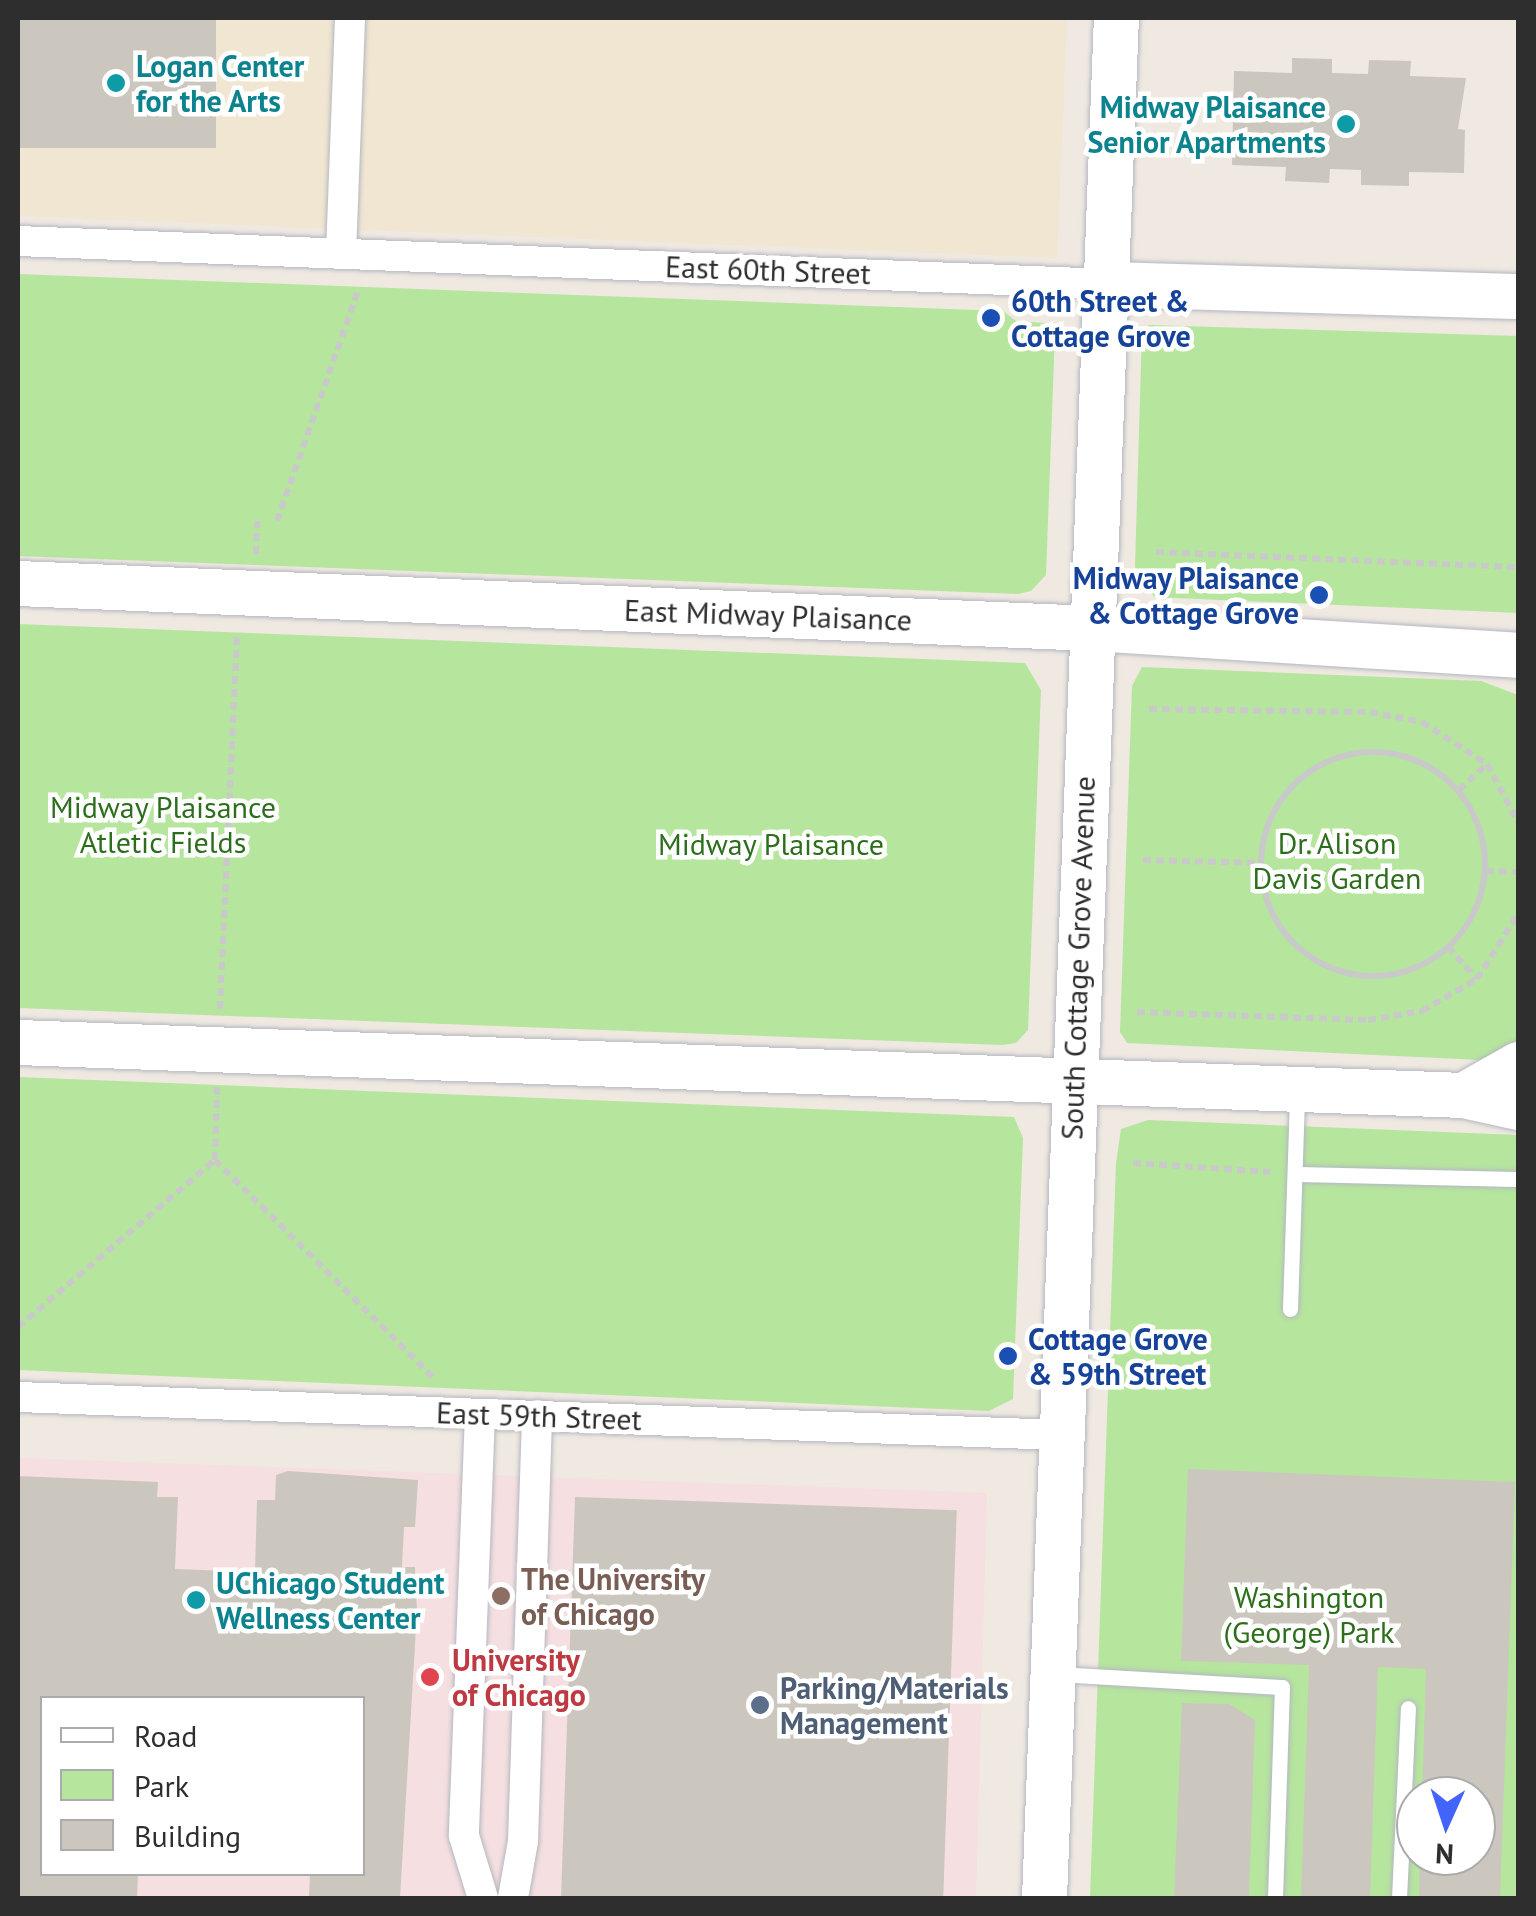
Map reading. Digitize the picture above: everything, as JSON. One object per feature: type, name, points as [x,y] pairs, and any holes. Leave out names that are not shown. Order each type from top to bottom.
[{"type":"street","points":[[341,253],[350,18]]},
{"type":"street","name":"South Cottage Grove Avenue","points":[[1044,1898],[1116,18]]},
{"type":"street","name":"East 60th Street","points":[[18,240],[1107,284],[1518,296]]},
{"type":"street","name":"East Midway Plaisance","points":[[18,583],[1092,628],[1518,655]]},
{"type":"street","points":[[18,1042],[1073,1078],[1463,1095],[1518,1107]]},
{"type":"street","points":[[1463,1095],[1518,1064]]},
{"type":"street","name":"East 59th Street","points":[[18,1397],[1060,1435]]},
{"type":"street","points":[[480,1414],[464,1836],[483,1898]]},
{"type":"street","points":[[513,1898],[524,1841],[537,1415]]},
{"type":"lane","points":[[1290,1309],[1297,1088]]},
{"type":"lane","points":[[1296,1174],[1518,1179]]},
{"type":"lane","points":[[1052,1674],[1282,1687],[1275,1898]]},
{"type":"lane","points":[[1398,1898],[1408,1708]]},
{"type":"path","points":[[277,521],[360,287]]},
{"type":"path","points":[[255,560],[257,520]]},
{"type":"path","points":[[1156,552],[1518,567]]},
{"type":"path","points":[[220,1015],[237,632]]},
{"type":"path","points":[[1149,709],[1398,715],[1448,733],[1487,764],[1518,822]]},
{"type":"path","points":[[1392,753],[1429,766],[1458,791],[1476,820],[1486,871],[1482,898],[1448,947],[1389,975],[1325,966],[1282,930],[1265,897],[1260,863],[1280,801],[1300,778],[1333,759],[1392,753]]},
{"type":"path","points":[[1458,791],[1487,764]]},
{"type":"path","points":[[1143,860],[1260,863]]},
{"type":"path","points":[[1486,871],[1518,872]]},
{"type":"path","points":[[1138,1012],[1368,1020],[1422,1010],[1477,978],[1518,914]]},
{"type":"path","points":[[1448,947],[1477,978]]},
{"type":"path","points":[[217,1084],[215,1160],[434,1379],[435,1389]]},
{"type":"path","points":[[18,1327],[215,1160]]},
{"type":"path","points":[[1133,1163],[1296,1174]]},
{"type":"shaded area","points":[[18,18],[1067,18],[1057,258],[18,216]]},
{"type":"shaded area","name":"The University of Chicago","points":[[18,1458],[987,1493],[976,1898],[18,1898]]},
{"type":"green space","points":[[18,274],[1003,311],[1016,321],[1045,323],[1055,332],[1046,575],[1031,591],[1018,594],[18,556]]},
{"type":"green space","points":[[1149,325],[1518,336],[1518,613],[1154,597],[1135,567],[1142,331]]},
{"type":"green space","name":"Midway Plaisance","points":[[18,624],[1025,663],[1041,690],[1028,1030],[1016,1043],[1002,1045],[18,1008]]},
{"type":"green space","name":"Dr. Alison Davis Garden","points":[[1142,667],[1481,681],[1518,695],[1518,1043],[1480,1060],[1127,1043],[1120,1032],[1132,686]]},
{"type":"green space","points":[[18,1077],[1014,1117],[1023,1138],[1013,1399],[989,1411],[18,1370]]},
{"type":"green space","name":"Washington (George) Park","points":[[1148,1120],[1518,1135],[1518,1898],[1090,1898],[1116,1163],[1121,1129]]},
{"type":"building","name":"Logan Center for the Arts","points":[[18,18],[216,18],[216,148],[18,148]]},
{"type":"building","name":"Midway Plaisance Senior Apartments","points":[[1292,58],[1332,59],[1332,73],[1368,74],[1369,60],[1411,61],[1410,76],[1466,78],[1458,129],[1465,130],[1464,173],[1409,172],[1409,186],[1361,185],[1361,170],[1330,169],[1329,183],[1285,181],[1286,167],[1232,165],[1234,71],[1292,73]]},
{"type":"building","points":[[1188,1469],[1515,1482],[1500,1898],[1419,1898],[1420,1876],[1496,1876],[1496,1776],[1423,1776],[1426,1669],[1378,1667],[1370,1898],[1301,1898],[1309,1665],[1181,1661]]},
{"type":"building","points":[[288,1471],[418,1480],[415,1527],[404,1527],[402,1567],[415,1567],[417,1611],[400,1898],[309,1898],[310,1876],[365,1876],[365,1696],[40,1696],[40,1876],[138,1876],[137,1898],[18,1898],[18,1476],[158,1482],[157,1497],[178,1497],[175,1569],[255,1572],[257,1500],[275,1500],[276,1475]]},
{"type":"building","name":"Parking/Materials Management","points":[[575,1497],[957,1510],[943,1898],[561,1898]]},
{"type":"building","points":[[1182,1703],[1229,1704],[1255,1720],[1249,1898],[1174,1898]]},
{"type":"place","name":"Logan Center for the Arts","points":[[116,83]]},
{"type":"place","name":"Midway Plaisance Senior Apartments","points":[[1346,124]]},
{"type":"place","name":"60th Street & Cottage Grove","points":[[991,318]]},
{"type":"place","name":"Midway Plaisance & Cottage Grove","points":[[1319,595]]},
{"type":"place","name":"Cottage Grove & 59th Street","points":[[1008,1356]]},
{"type":"place","name":"The University of Chicago","points":[[501,1596]]},
{"type":"place","name":"UChicago Student Wellness Center","points":[[196,1600]]},
{"type":"place","name":"University of Chicago","points":[[430,1677]]},
{"type":"place","name":"Parking/Materials Management","points":[[760,1705]]},
{"type":"park label","name":"Midway Plaisance Atletic Fields","points":[[163,824]]}]
